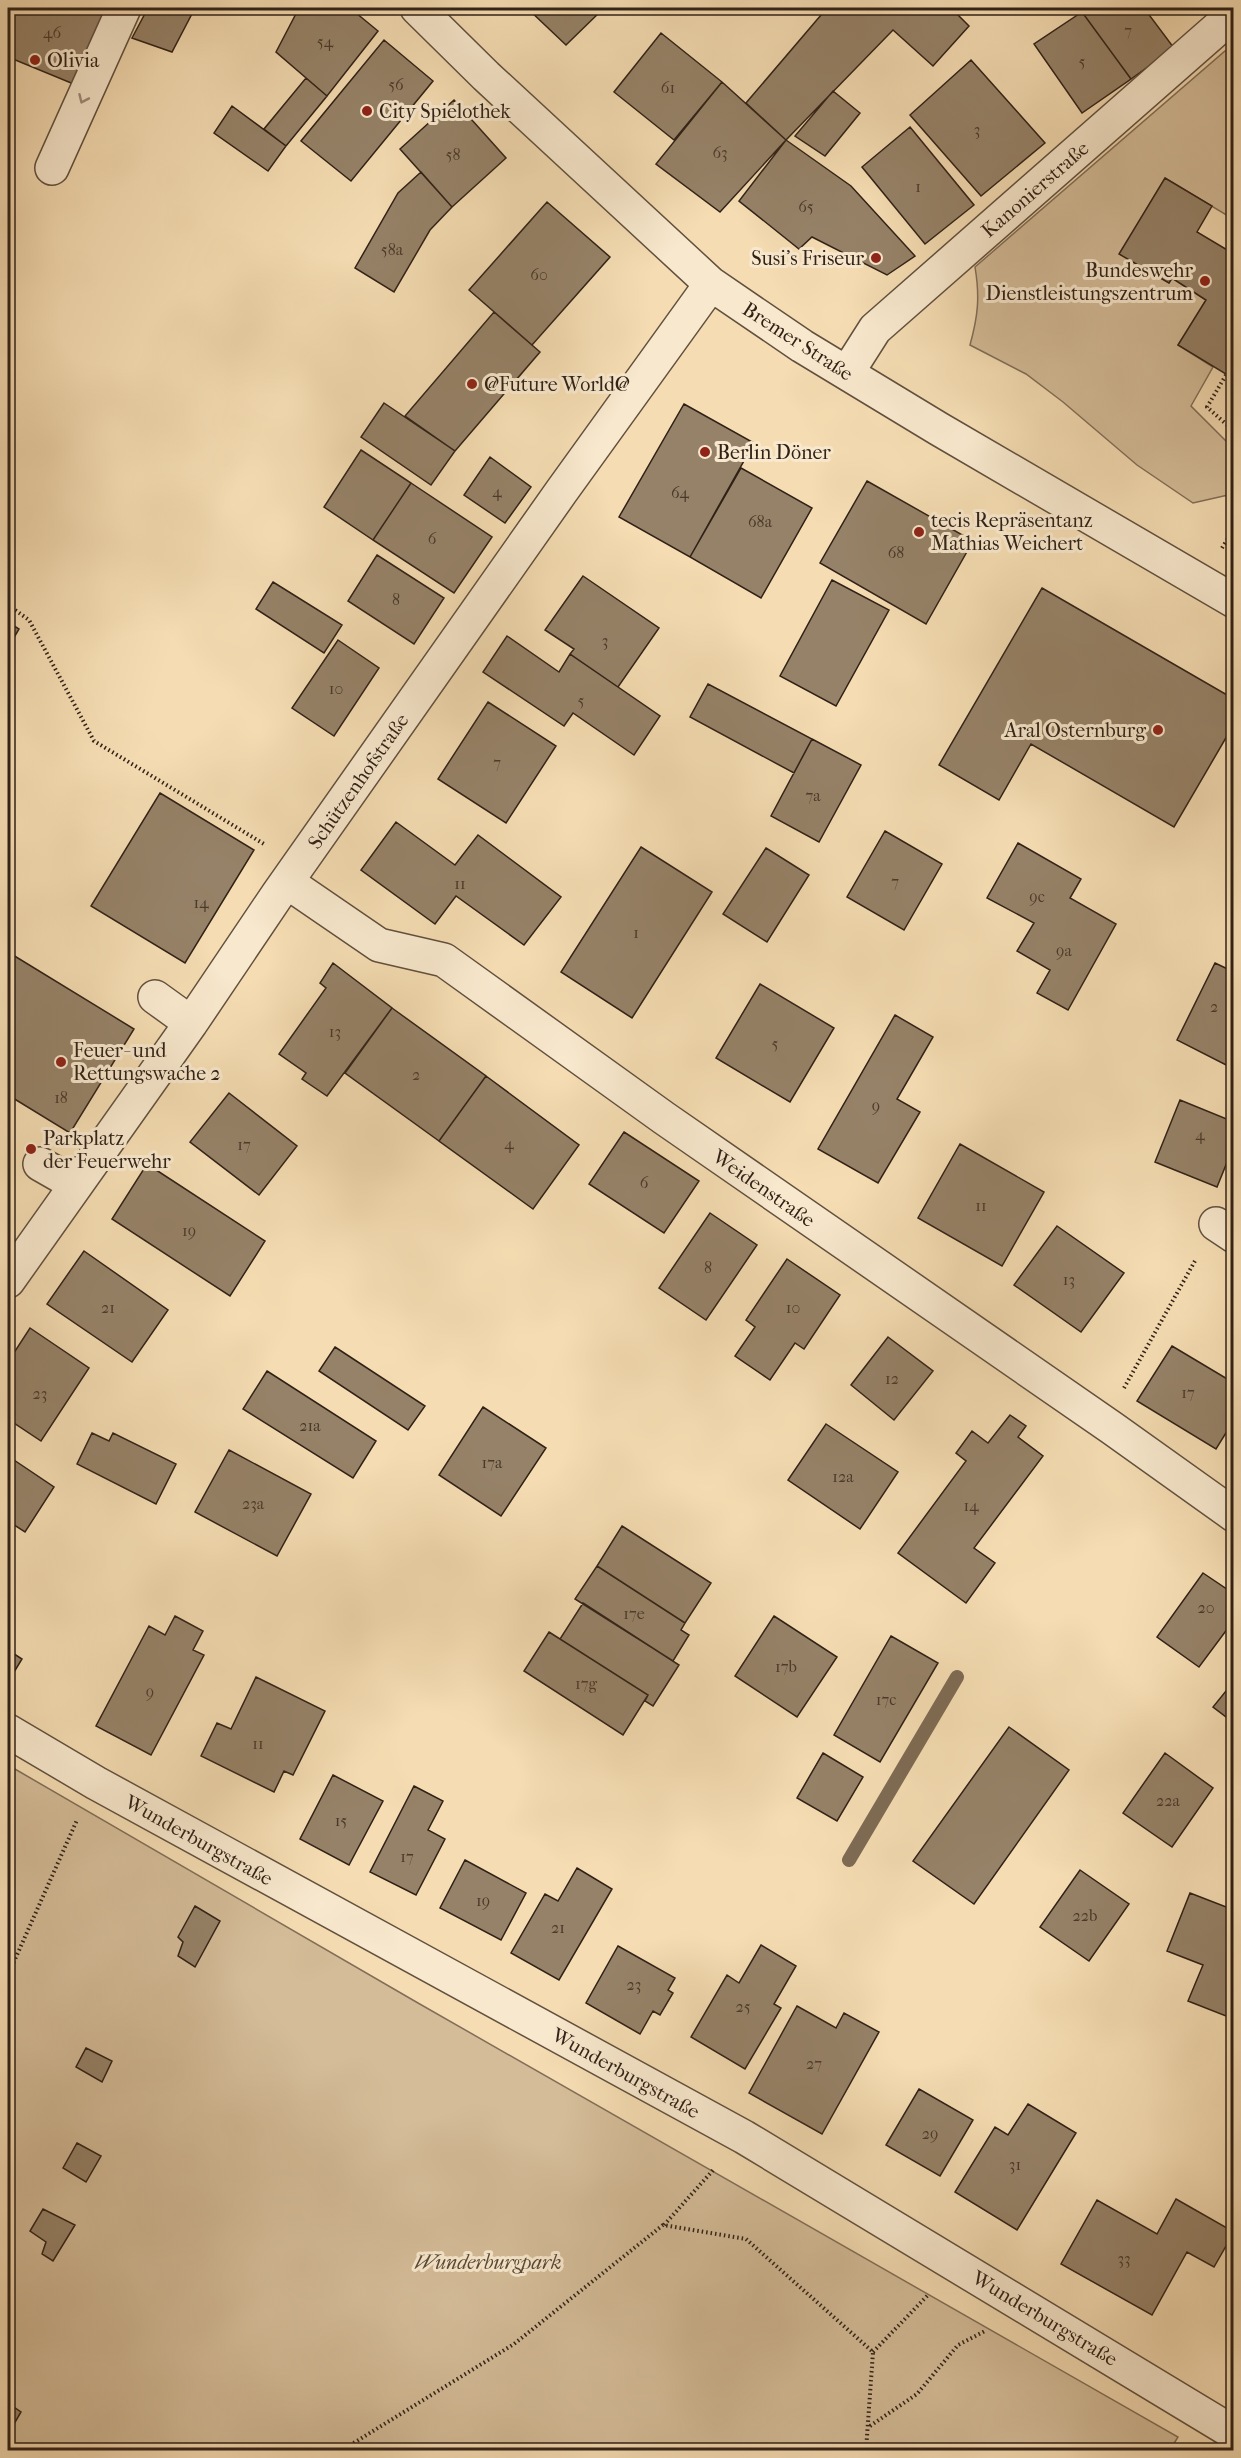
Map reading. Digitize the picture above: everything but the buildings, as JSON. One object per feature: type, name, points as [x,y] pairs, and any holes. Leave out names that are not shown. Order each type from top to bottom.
[{"type":"street","points":[[52,168],[124,8]]},
{"type":"street","name":"Bremer Straße","points":[[417,8],[486,76],[711,284],[802,346],[1233,601]]},
{"type":"street","name":"Kanonierstraße","points":[[847,373],[875,329],[1233,14]]},
{"type":"street","name":"Schützenhofstraße","points":[[8,1281],[561,492],[711,284]]},
{"type":"street","name":"Weidenstraße","points":[[293,873],[379,945],[444,960],[663,1118],[1233,1515]]},
{"type":"street","points":[[155,998],[191,1023]]},
{"type":"street","points":[[40,1164],[75,1184]]},
{"type":"street","name":"Wunderburgstraße","points":[[8,1731],[96,1783],[744,2137],[1233,2433]]},
{"type":"path","points":[[1226,375],[1207,407],[1233,431]]},
{"type":"path","points":[[8,605],[29,620],[94,741],[293,873]]},
{"type":"path","points":[[1104,1423],[1225,1230]]},
{"type":"path","points":[[8,1975],[83,1807],[96,1783]]},
{"type":"path","points":[[348,2451],[352,2444],[514,2344],[663,2225],[744,2137]]},
{"type":"path","points":[[663,2225],[746,2238],[873,2352]]},
{"type":"path","points":[[866,2451],[873,2352],[958,2266]]},
{"type":"path","points":[[869,2427],[917,2394],[958,2345],[1028,2308]]},
{"type":"green space","points":[[1233,50],[1233,219],[1165,178],[1120,254],[1169,283],[1172,278],[1206,300],[1178,345],[1213,367],[1191,406],[1233,448],[1233,490],[1228,495],[1193,503],[1137,465],[1063,402],[1026,374],[970,345],[977,306],[975,267],[1225,51]]},
{"type":"green space","name":"Wunderburgpark","points":[[8,1765],[418,2003],[1178,2437],[1170,2450],[8,2450]]},
{"type":"waterway","points":[[849,1860],[957,1677]]},
{"type":"place","name":"Olivia","points":[[35,60]]},
{"type":"place","name":"City Spielothek","points":[[367,111]]},
{"type":"place","name":"Susi's Friseur","points":[[876,258]]},
{"type":"place","name":"Bundeswehr Dienstleistungszentrum","points":[[1205,281]]},
{"type":"place","name":"@Future World@","points":[[472,384]]},
{"type":"place","name":"Berlin Döner","points":[[705,452]]},
{"type":"place","name":"tecis Repräsentanz Mathias Weichert","points":[[919,532]]},
{"type":"place","name":"Aral Osternburg","points":[[1158,730]]},
{"type":"place","name":"Feuer- und Rettungswache 2","points":[[61,1062]]},
{"type":"place","name":"Parkplatz der Feuerwehr","points":[[31,1149]]}]
